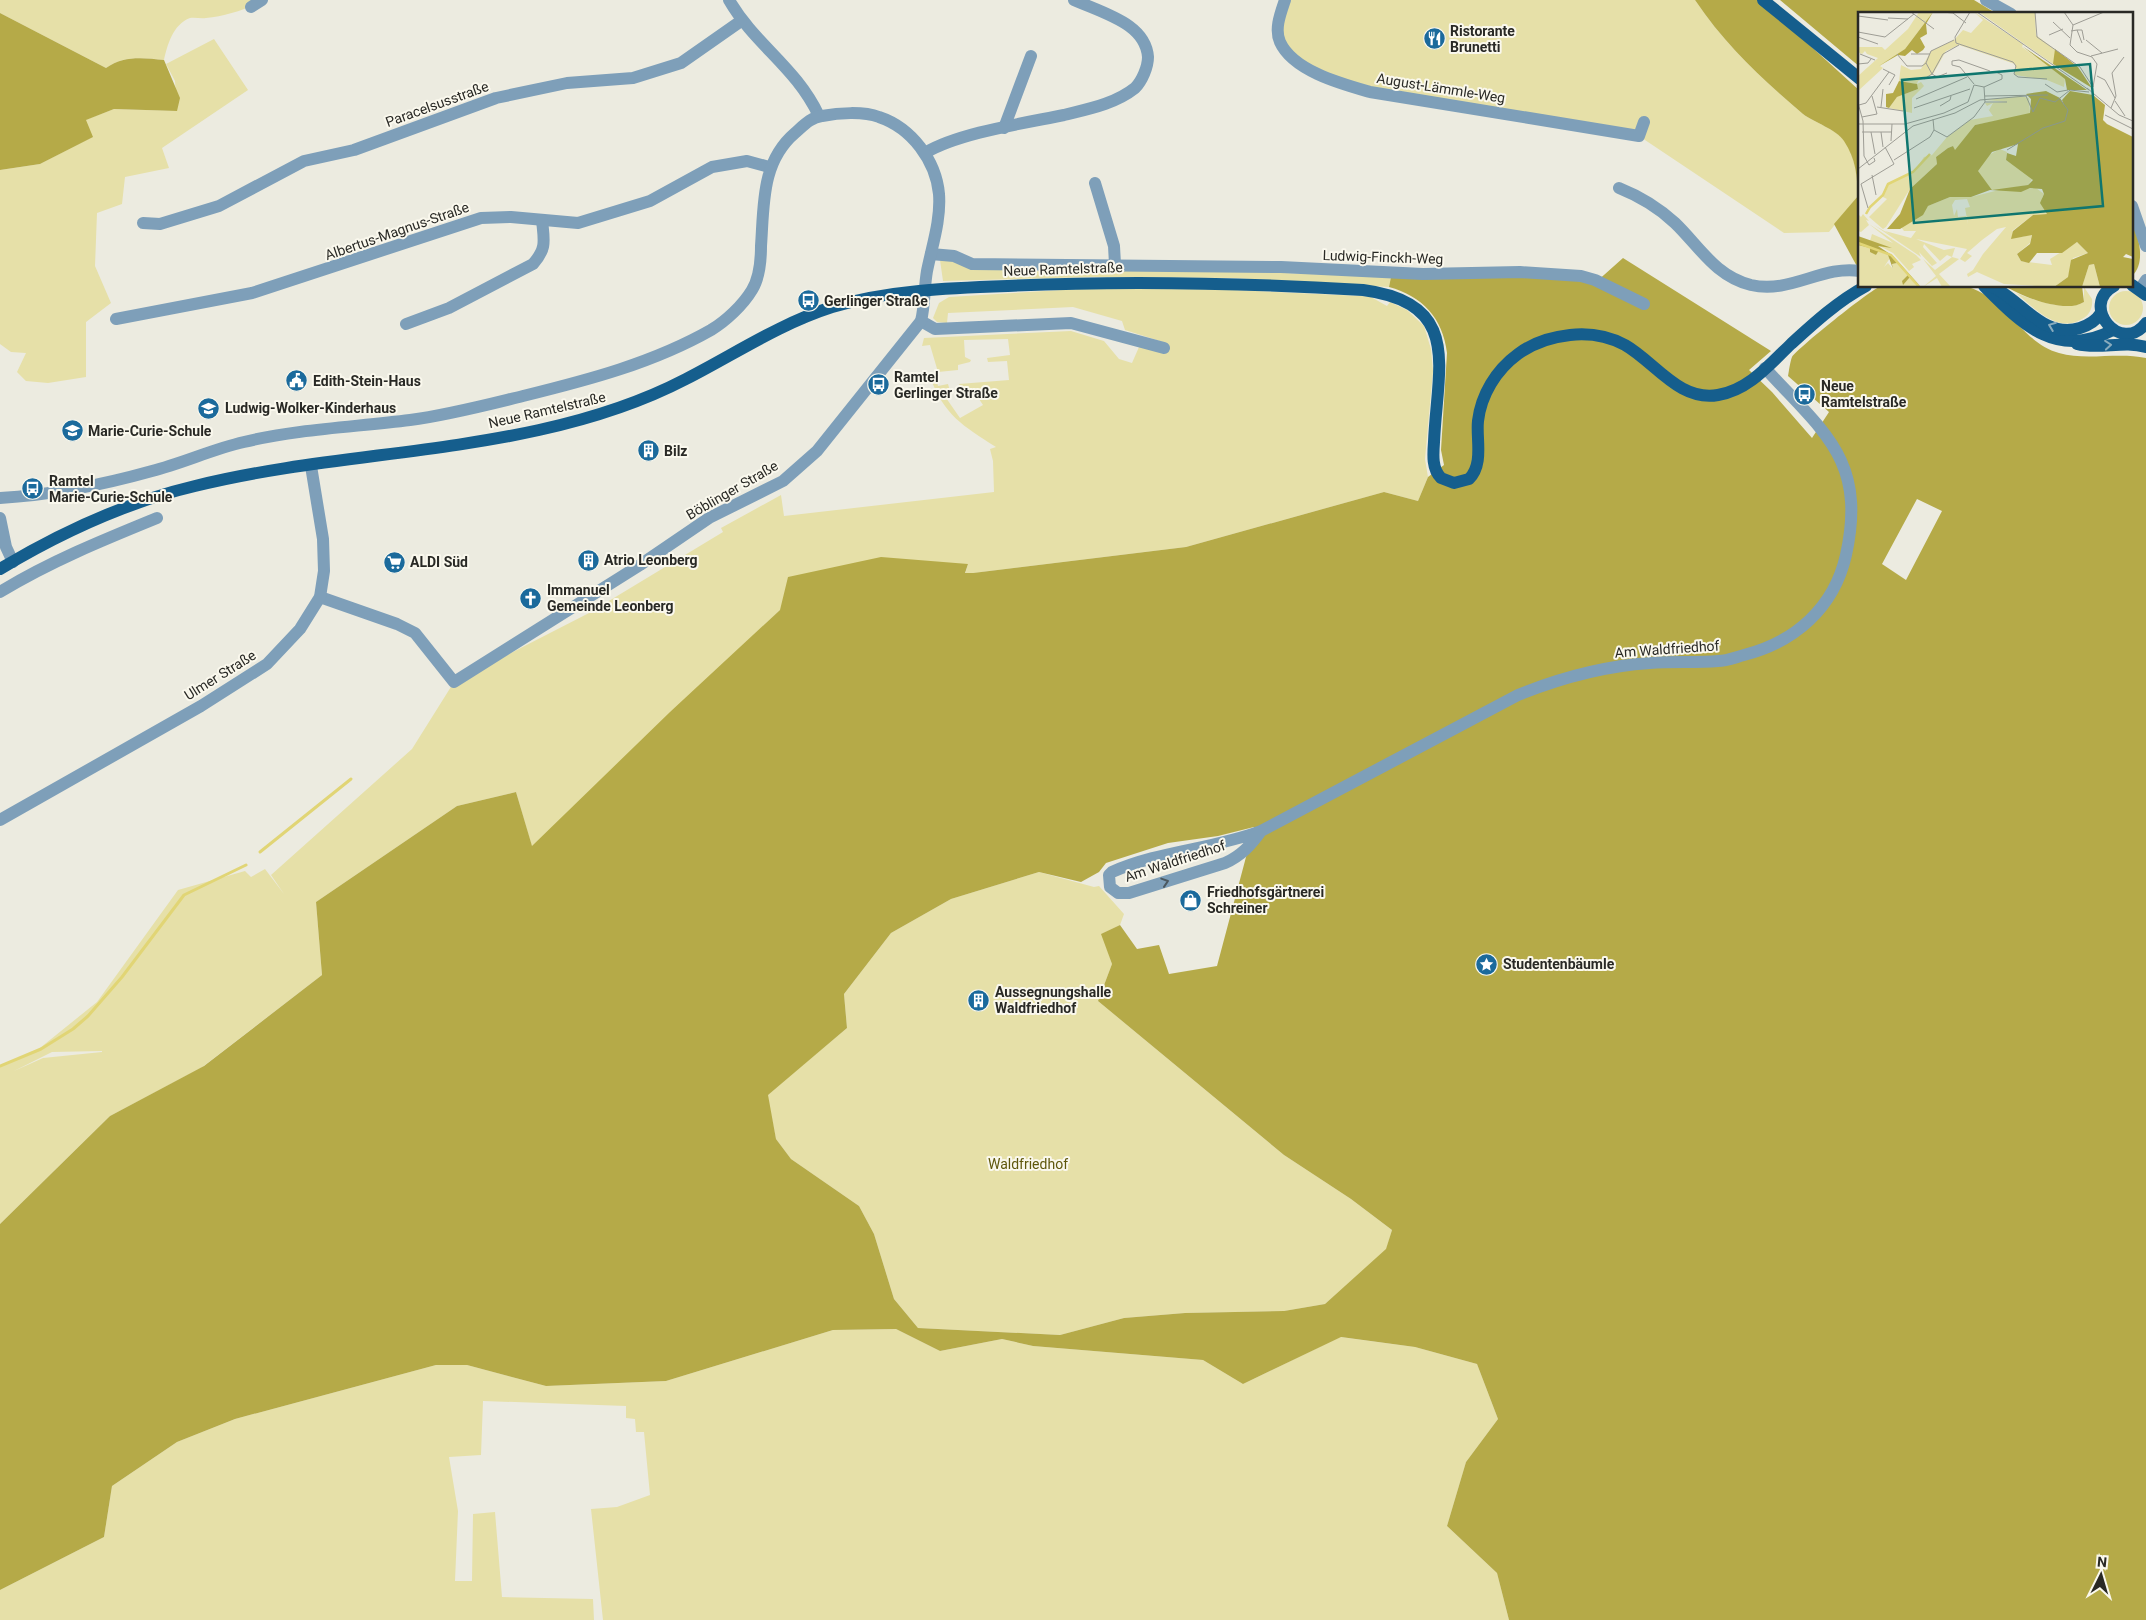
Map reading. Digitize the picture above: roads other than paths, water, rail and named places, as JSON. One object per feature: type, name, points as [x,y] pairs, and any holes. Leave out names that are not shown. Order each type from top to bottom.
[{"type":"main road","points":[[1763,0],[1858,77]]},
{"type":"main road","name":"Neue Ramtelstraße","points":[[0,569],[88,524],[156,497],[236,477],[502,437],[566,424],[616,409],[686,380],[755,340],[810,315],[861,300],[924,290],[1041,284],[1171,282],[1353,289],[1394,296],[1414,305],[1424,315],[1437,338],[1440,368],[1434,463],[1438,476],[1445,481],[1454,483],[1468,479],[1477,464],[1478,421],[1481,406],[1496,377],[1518,354],[1546,339],[1580,334],[1609,338],[1636,352],[1679,386],[1700,395],[1716,396],[1731,392],[1765,368],[1823,316],[1863,288]]},
{"type":"main road","points":[[1986,288],[2027,325],[2056,341],[2070,341],[2113,330],[2124,333],[2141,333],[2146,323]]},
{"type":"main road","points":[[1994,288],[2006,294],[2040,322],[2058,329],[2073,330],[2082,327],[2092,323],[2101,313]]},
{"type":"main road","points":[[2096,288],[2103,298]]},
{"type":"main road","points":[[2112,288],[2103,298],[2101,313],[2113,330]]},
{"type":"main road","points":[[2070,341],[2088,346],[2131,344],[2146,347]]},
{"type":"street","points":[[729,0],[741,21],[798,79],[818,116]]},
{"type":"street","points":[[925,153],[937,146],[1004,128],[1092,109],[1118,98],[1136,87],[1144,74],[1148,60],[1147,47],[1139,34],[1116,19],[1074,0]]},
{"type":"street","name":"August-Lämmle-Weg","points":[[1285,0],[1278,20],[1279,41],[1290,55],[1309,69],[1338,83],[1370,92],[1639,136],[1644,122]]},
{"type":"street","points":[[1986,0],[2007,12]]},
{"type":"street","name":"Paracelsusstraße","points":[[143,222],[160,224],[220,206],[304,161],[354,150],[496,98],[567,83],[633,78],[682,63],[741,21]]},
{"type":"street","points":[[1004,128],[1031,56]]},
{"type":"street","points":[[0,498],[52,493],[108,482],[154,471],[241,442],[287,433],[447,415],[593,379],[650,359],[712,329],[730,315],[753,289],[760,264],[765,191],[769,167],[790,137],[818,116],[856,114],[879,116],[904,131],[925,153],[934,173],[939,193],[937,223],[924,290],[924,311],[921,321],[935,329],[1071,323],[1164,348]]},
{"type":"street","name":"Albertus-Magnus-Straße","points":[[116,320],[252,293],[324,272],[386,248],[481,218],[511,217],[578,223],[650,201],[712,167],[746,161],[769,167]]},
{"type":"street","points":[[1095,183],[1114,246],[1114,264]]},
{"type":"street","points":[[1620,188],[1658,209],[1675,223],[1706,259],[1735,279],[1749,284],[1767,288],[1784,286],[1842,270],[1858,271]]},
{"type":"street","points":[[2134,212],[2146,246]]},
{"type":"street","points":[[406,324],[449,308],[533,264],[542,253],[544,244],[542,220]]},
{"type":"street","name":"Ludwig-Finckh-Weg","points":[[931,254],[954,256],[972,264],[1281,267],[1423,274],[1520,272],[1581,276],[1595,280],[1644,304]]},
{"type":"street","name":"Böblinger Straße","points":[[320,597],[397,624],[415,633],[454,682],[640,565],[709,518],[783,481],[817,451],[921,321]]},
{"type":"street","name":"Am Waldfriedhof","points":[[1261,831],[1252,844],[1235,859],[1225,863],[1129,894],[1118,893],[1110,888],[1109,875],[1122,868],[1261,831],[1518,695],[1548,682],[1593,670],[1650,663],[1720,661],[1766,650],[1791,637],[1807,625],[1828,600],[1845,560],[1851,533],[1852,499],[1846,469],[1828,436],[1765,368]]},
{"type":"street","name":"Ulmer Straße","points":[[0,820],[201,706],[267,664],[300,629],[320,597],[324,571],[323,539],[311,466]]},
{"type":"street","points":[[0,518],[6,547],[12,562]]},
{"type":"street","points":[[0,592],[21,579],[93,543],[156,518]]},
{"type":"waterway","points":[[260,852],[351,779]]},
{"type":"waterway","points":[[0,1066],[41,1049],[73,1029],[88,1016],[122,977],[184,895],[246,865]]},
{"type":"place","name":"Ristorante Brunetti","points":[[1434,39]]},
{"type":"place","name":"Gerlinger Straße","points":[[808,301]]},
{"type":"place","name":"Edith-Stein-Haus","points":[[297,381]]},
{"type":"place","name":"Ramtel Gerlinger Straße","points":[[878,385]]},
{"type":"place","name":"Neue Ramtelstraße","points":[[1805,394]]},
{"type":"place","name":"Ludwig-Wolker-Kinderhaus","points":[[209,408]]},
{"type":"place","name":"Marie-Curie-Schule","points":[[72,431]]},
{"type":"place","name":"Bilz","points":[[648,451]]},
{"type":"place","name":"Ramtel Marie-Curie-Schule","points":[[33,489]]},
{"type":"place","name":"Atrio Leonberg","points":[[588,560]]},
{"type":"place","name":"ALDI Süd","points":[[394,562]]},
{"type":"place","name":"Immanuel Gemeinde Leonberg","points":[[531,598]]},
{"type":"place","name":"Friedhofsgärtnerei Schreiner","points":[[1191,900]]},
{"type":"place","name":"Studentenbäumle","points":[[1487,964]]},
{"type":"place","name":"Aussegnungshalle Waldfriedhof","points":[[979,1000]]},
{"type":"park label","name":"Waldfriedhof","points":[[1028,1164]]}]
